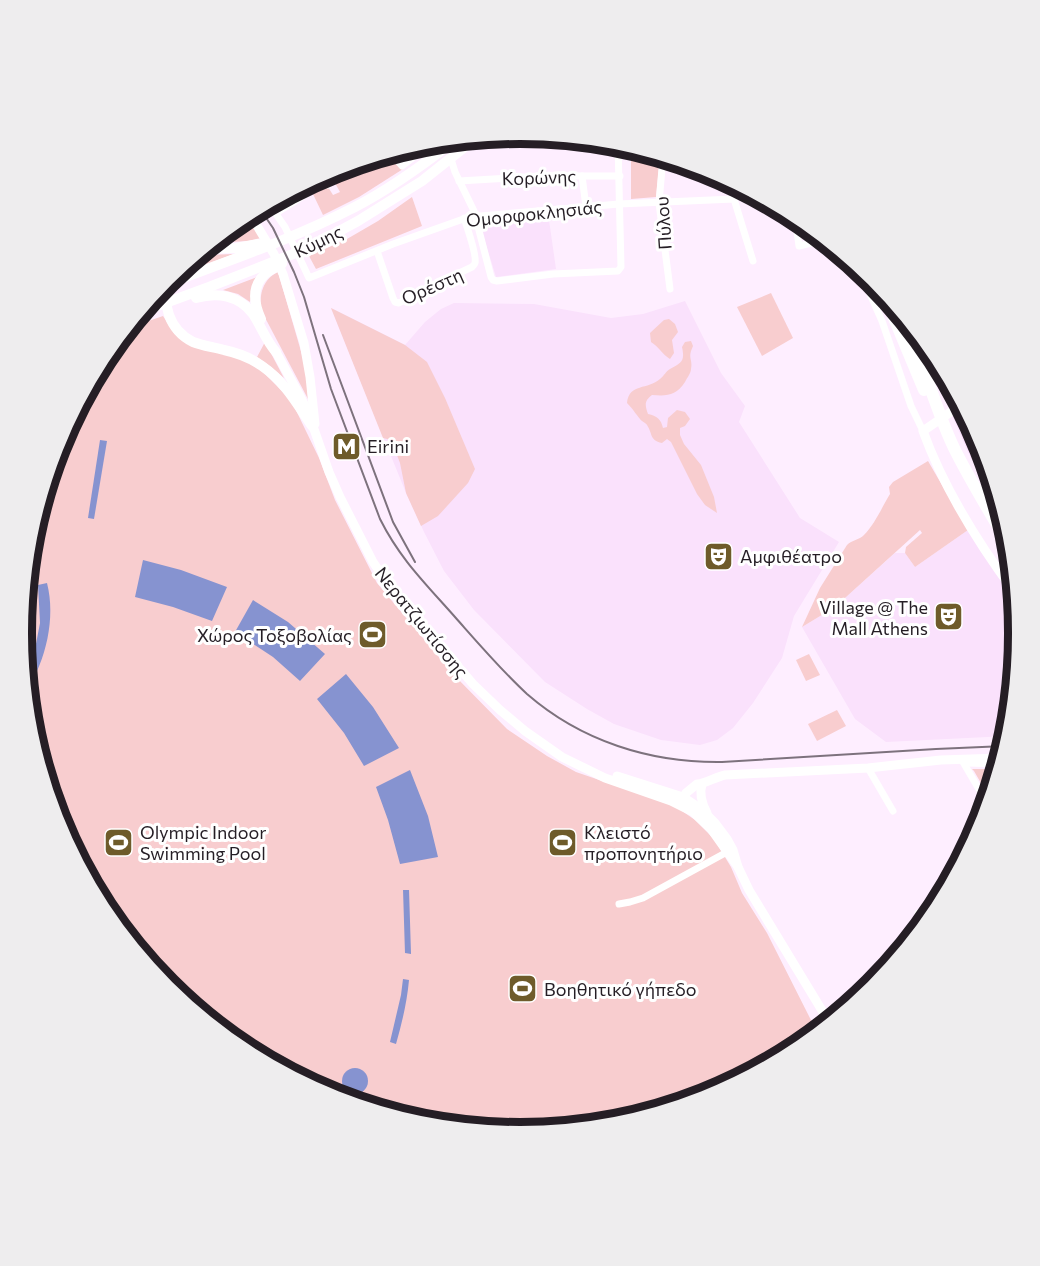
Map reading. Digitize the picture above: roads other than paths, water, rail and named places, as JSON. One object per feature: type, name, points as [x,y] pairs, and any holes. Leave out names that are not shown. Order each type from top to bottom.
[{"type":"highway","points":[[895,320],[924,391],[995,522]]},
{"type":"highway","points":[[916,348],[939,420]]},
{"type":"main road","name":"Κύμης","points":[[158,306],[300,257],[422,181],[464,148]]},
{"type":"main road","name":"Κύμης","points":[[189,274],[357,206],[420,167],[440,152]]},
{"type":"main road","name":"Νερατζιωτίσσης","points":[[256,223],[283,274],[304,343],[313,397],[314,431]]},
{"type":"main road","points":[[219,249],[236,248],[287,233]]},
{"type":"main road","points":[[276,352],[257,310],[256,289],[266,273],[300,257]]},
{"type":"main road","points":[[154,310],[207,295],[225,296],[250,311],[276,352]]},
{"type":"main road","points":[[165,298],[171,320],[180,333],[189,340],[235,353],[262,366],[289,391],[314,431]]},
{"type":"main road","name":"Νερατζιωτίσσης","points":[[276,352],[301,398],[336,489],[373,562],[393,591],[481,692],[525,731],[562,758],[605,778],[684,800],[710,818],[722,832],[733,850],[738,867]]},
{"type":"main road","points":[[954,410],[923,431],[934,460],[953,496],[973,531],[1005,577]]},
{"type":"main road","points":[[701,789],[716,777],[725,775],[868,768],[941,760],[992,758]]},
{"type":"main road","points":[[710,818],[703,805],[701,789],[696,784],[684,800],[716,835],[738,867],[761,911],[825,1015]]},
{"type":"street","points":[[451,159],[475,217],[489,268],[494,280],[497,281],[554,274],[618,271],[621,267],[619,155]]},
{"type":"street","points":[[397,160],[402,166],[412,157]]},
{"type":"street","name":"Πύλου","points":[[662,166],[659,203],[670,289]]},
{"type":"street","points":[[582,176],[586,207]]},
{"type":"street","name":"Κορώνης","points":[[459,181],[620,176]]},
{"type":"street","points":[[300,257],[276,213],[308,194]]},
{"type":"street","name":"Ομορφοκλησιάς","points":[[300,257],[309,278],[464,218],[619,204],[734,199],[753,261]]},
{"type":"street","name":"Ορέστη","points":[[377,250],[393,298],[399,303],[472,267],[475,261],[464,218]]},
{"type":"street","points":[[797,231],[799,246],[813,243]]},
{"type":"street","points":[[869,293],[923,431]]},
{"type":"street","points":[[941,760],[991,764]]},
{"type":"street","points":[[963,762],[982,794]]},
{"type":"street","points":[[868,768],[893,811]]},
{"type":"street","points":[[619,904],[643,898],[727,852]]},
{"type":"water","points":[[100,440],[107,441],[94,519],[88,518]]},
{"type":"water","points":[[143,560],[181,570],[227,587],[212,621],[135,597]]},
{"type":"water","points":[[47,583],[50,596],[50,624],[44,652],[34,678],[33,655],[40,623],[38,585]]},
{"type":"water","points":[[253,600],[288,622],[325,654],[300,681],[273,657],[235,632]]},
{"type":"water","points":[[346,674],[373,707],[399,748],[364,766],[344,733],[317,699]]},
{"type":"water","points":[[410,770],[428,816],[438,857],[400,864],[376,787]]},
{"type":"water","points":[[403,890],[409,890],[411,954],[405,953]]},
{"type":"water","points":[[403,979],[409,980],[396,1044],[390,1042]]},
{"type":"water","points":[[350,1069],[360,1069],[367,1076],[367,1086],[360,1093],[345,1089],[343,1086],[343,1076]]},
{"type":"railway","points":[[265,217],[273,228],[304,297],[331,389],[380,519],[388,533],[414,570],[508,676],[548,710],[570,725],[618,746],[643,753],[695,761],[722,762],[995,746]]},
{"type":"railway","points":[[323,335],[393,522],[415,562]]},
{"type":"railway","points":[[966,435],[973,451]]},
{"type":"place","name":"Eirini","points":[[346,446]]},
{"type":"place","name":"Αμφιθέατρο","points":[[719,556]]},
{"type":"place","name":"Village @ The Mall Athens","points":[[949,617]]},
{"type":"place","name":"Χώρος Τοξοβολίας","points":[[373,635]]},
{"type":"place","name":"Olympic Indoor Swimming Pool","points":[[119,842]]},
{"type":"place","name":"Κλειστό προπονητήριο","points":[[563,842]]},
{"type":"place","name":"Βοηθητικό γήπεδο","points":[[523,989]]}]
